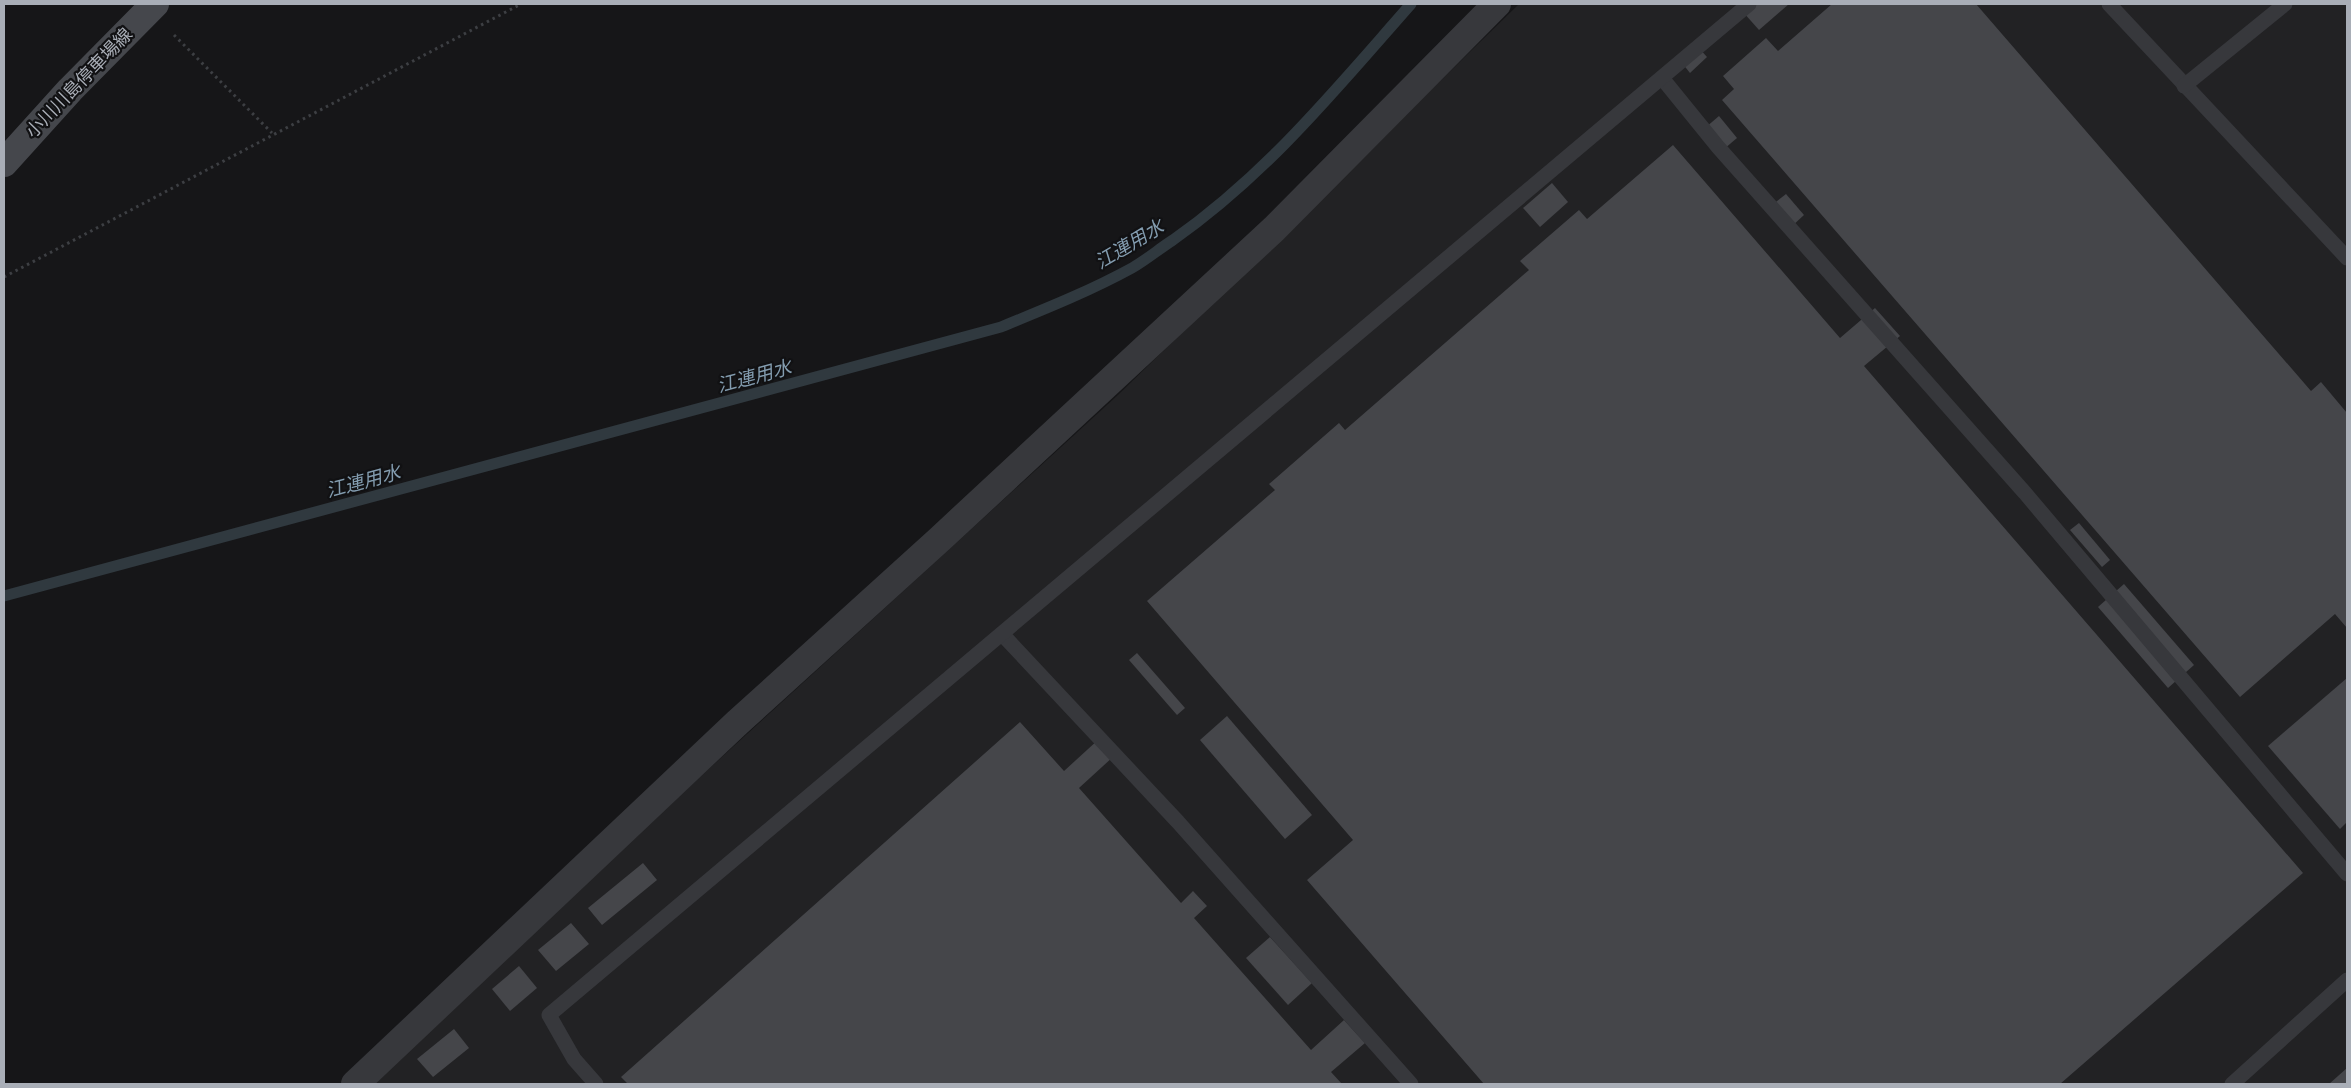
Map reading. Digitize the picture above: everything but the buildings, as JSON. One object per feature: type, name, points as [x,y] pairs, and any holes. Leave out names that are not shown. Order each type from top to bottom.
[{"type":"main road","name":"小川川島停車場線","points":[[4,163],[70,90],[152,7]]},
{"type":"street","points":[[355,1084],[736,722],[940,539],[1274,229],[1497,4]]},
{"type":"lane","points":[[596,1084],[574,1059],[549,1015],[1749,4]]},
{"type":"lane","points":[[2108,4],[2184,86],[2308,213],[2347,258]]},
{"type":"lane","points":[[2184,86],[2285,4]]},
{"type":"lane","points":[[1662,78],[1718,146],[2031,501],[2347,874]]},
{"type":"lane","points":[[1002,634],[1178,822],[1411,1084]]},
{"type":"lane","points":[[2232,1084],[2347,980]]},
{"type":"path","points":[[4,277],[272,133],[521,4]]},
{"type":"path","points":[[152,7],[272,133]]},
{"type":"shaded area","points":[[1519,4],[2347,4],[2347,1084],[364,1084],[1119,394]]},
{"type":"waterway","name":"江連用水","points":[[4,596],[1001,327],[1051,306],[1100,284],[1142,262],[1240,187],[1299,129],[1411,4]]}]
